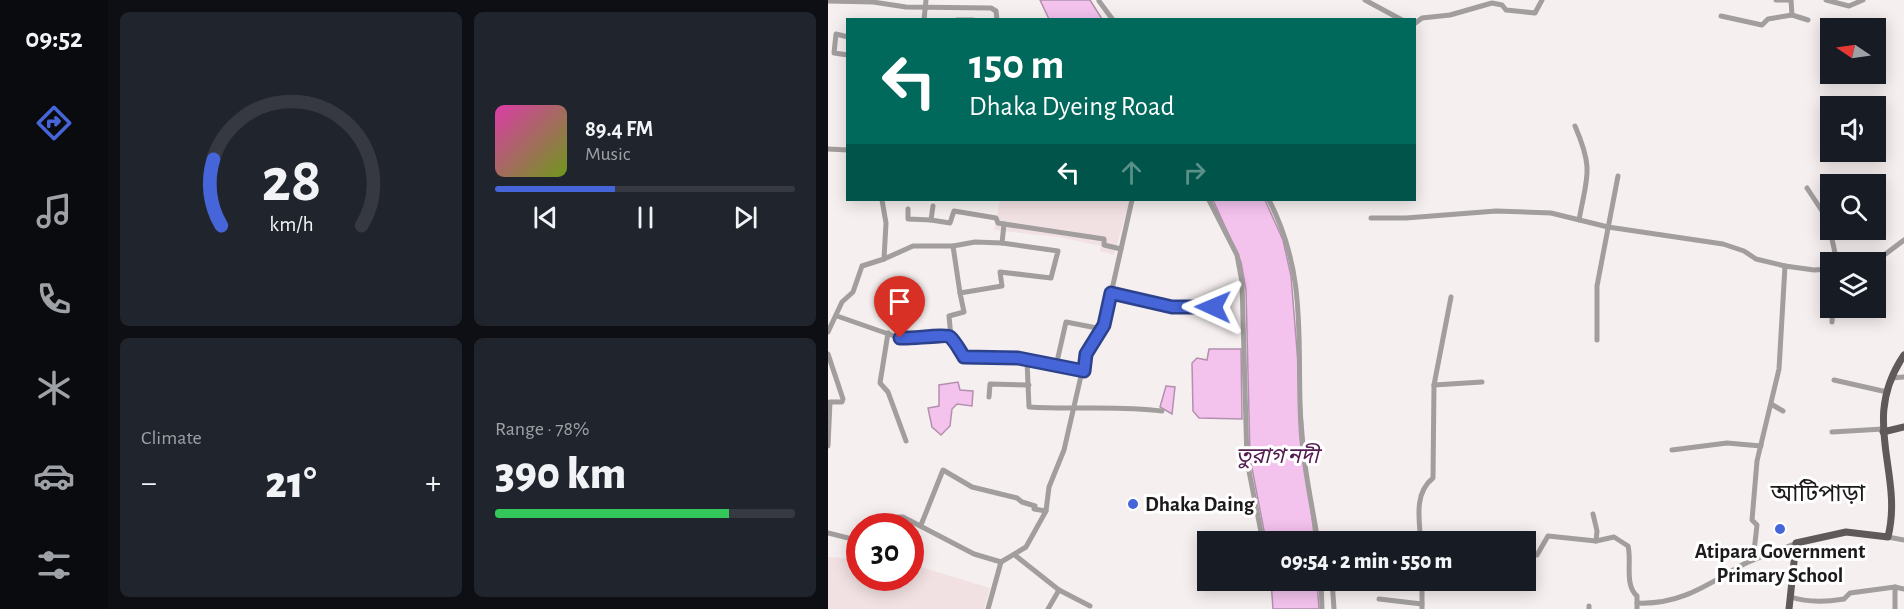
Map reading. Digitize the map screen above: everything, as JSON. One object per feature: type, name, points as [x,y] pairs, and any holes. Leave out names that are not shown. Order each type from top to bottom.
[{"type":"main road","points":[[1789,609],[1796,543],[1846,532],[1888,537],[1893,516],[1894,495],[1883,431],[1887,392],[1891,378],[1904,355]]},
{"type":"main road","points":[[1883,431],[1904,427]]},
{"type":"street","points":[[1365,0],[1398,18]]},
{"type":"street","points":[[1416,22],[1422,18],[1450,15],[1492,3],[1502,5],[1506,10],[1535,13],[1539,10],[1542,0]]},
{"type":"street","points":[[1776,0],[1790,0],[1792,15]]},
{"type":"street","points":[[1826,0],[1849,6],[1863,0]]},
{"type":"street","points":[[828,1],[926,3],[991,8],[996,11],[997,18]]},
{"type":"street","points":[[1099,1],[1112,18]]},
{"type":"street","points":[[924,18],[926,3]]},
{"type":"street","points":[[973,18],[974,7]]},
{"type":"street","points":[[1721,16],[1761,25],[1768,19],[1792,15],[1808,20]]},
{"type":"street","points":[[828,34],[846,36]]},
{"type":"street","points":[[836,34],[834,52],[846,55]]},
{"type":"street","points":[[1575,126],[1589,165],[1588,187],[1579,220]]},
{"type":"street","points":[[828,149],[846,150]]},
{"type":"street","points":[[1597,340],[1597,286],[1618,176]]},
{"type":"street","points":[[1807,188],[1820,207]]},
{"type":"street","points":[[882,201],[886,223],[885,259]]},
{"type":"street","points":[[924,527],[974,554],[1001,562],[1016,556],[1026,547],[1046,511],[1049,487],[1064,450],[1071,410],[1084,371],[1086,354],[1102,329],[1132,201]]},
{"type":"street","points":[[1210,201],[1237,255],[1242,282],[1247,461],[1261,531]]},
{"type":"street","points":[[1270,201],[1280,220],[1294,263],[1299,306],[1301,430],[1316,531]]},
{"type":"street","points":[[931,220],[933,206]]},
{"type":"street","points":[[908,209],[908,219],[951,223],[954,211],[996,218],[998,224],[1104,239],[1104,245],[1120,249]]},
{"type":"street","points":[[1371,218],[1406,218],[1442,214],[1551,213],[1608,227],[1723,244],[1744,251],[1756,260],[1820,270]]},
{"type":"street","points":[[1002,243],[1004,224]]},
{"type":"street","points":[[1886,254],[1904,240]]},
{"type":"street","points":[[828,332],[842,302],[853,292],[862,266],[885,259],[913,246],[953,246],[975,242],[1058,250],[1051,278],[1000,272],[1002,286],[960,293]]},
{"type":"street","points":[[953,246],[964,312],[949,316],[951,337],[964,357],[1018,358],[1084,371]]},
{"type":"street","points":[[1753,560],[1757,525],[1752,520],[1761,446],[1771,404],[1783,331],[1785,266]]},
{"type":"street","points":[[1111,293],[1172,307],[1213,307]]},
{"type":"street","points":[[1420,531],[1419,506],[1424,485],[1433,478],[1434,385],[1451,297]]},
{"type":"street","points":[[837,316],[910,339],[944,335],[951,337]]},
{"type":"street","points":[[1832,318],[1832,322]]},
{"type":"street","points":[[1056,366],[1066,322],[1102,329]]},
{"type":"street","points":[[888,333],[880,383],[888,392],[906,441]]},
{"type":"street","points":[[828,354],[843,399],[842,402],[829,402],[828,446]]},
{"type":"street","points":[[1027,361],[1029,407],[1071,410],[1132,407],[1162,411]]},
{"type":"street","points":[[1891,378],[1904,377]]},
{"type":"street","points":[[1834,380],[1887,392]]},
{"type":"street","points":[[1434,385],[1482,382]]},
{"type":"street","points":[[989,397],[990,384],[1029,386]]},
{"type":"street","points":[[1771,404],[1783,411]]},
{"type":"street","points":[[1832,432],[1883,431]]},
{"type":"street","points":[[1672,450],[1727,443],[1761,446]]},
{"type":"street","points":[[924,518],[943,470],[972,487],[1017,498],[1035,506],[1034,509],[1046,511]]},
{"type":"street","points":[[1593,514],[1597,531],[1596,541]]},
{"type":"street","points":[[828,533],[846,538]]},
{"type":"street","points":[[1536,555],[1548,536],[1596,541],[1614,537],[1628,546],[1631,582],[1637,606],[1691,594],[1753,560],[1796,543]]},
{"type":"street","points":[[1888,537],[1904,540]]},
{"type":"street","points":[[1016,556],[1059,590],[1090,606]]},
{"type":"street","points":[[988,609],[1001,562]]},
{"type":"street","points":[[1791,597],[1811,601],[1834,601],[1844,599],[1850,592],[1895,587],[1904,590]]},
{"type":"street","points":[[1894,609],[1895,587]]},
{"type":"street","points":[[1048,609],[1059,590]]},
{"type":"street","points":[[1321,591],[1322,609]]},
{"type":"street","points":[[1333,591],[1334,609]]},
{"type":"street","points":[[1379,599],[1422,606]]},
{"type":"shaded area","points":[[1000,201],[1134,201],[1127,210],[1114,255],[1100,251],[1101,246],[1058,237],[994,230]]},
{"type":"shaded area","points":[[828,557],[846,558],[846,591],[924,591],[924,568],[990,588],[984,609],[828,609]]},
{"type":"water","points":[[1040,0],[1090,0],[1101,18],[1049,18]]},
{"type":"water","name":"তুরাগ নদী","points":[[1213,201],[1265,201],[1283,240],[1291,276],[1314,531],[1264,531],[1250,458],[1246,290],[1241,262]]},
{"type":"water","points":[[906,293],[914,297],[918,305],[914,313],[906,317],[898,313],[894,305],[898,297]]},
{"type":"water","points":[[1209,349],[1241,349],[1242,419],[1199,418],[1193,411],[1192,363],[1197,358],[1207,360]]},
{"type":"water","points":[[958,382],[960,390],[973,391],[972,406],[957,404],[952,409],[950,426],[941,435],[932,427],[928,408],[939,406],[939,385]]},
{"type":"water","points":[[1166,386],[1175,387],[1172,414],[1160,407]]},
{"type":"water","points":[[1272,591],[1318,591],[1319,609],[1273,609]]},
{"type":"place","name":"Dhaka Daing","points":[[1133,504]]},
{"type":"place","name":"Atipara Government Primary School","points":[[1780,529]]},
{"type":"district","name":"আটিপাড়া","points":[[1818,493]]},
{"type":"route","points":[[900,338],[920,339],[944,335],[951,337],[964,357],[1018,358],[1084,371],[1086,354],[1098,339],[1104,325],[1111,293],[1172,307],[1213,307]]}]
